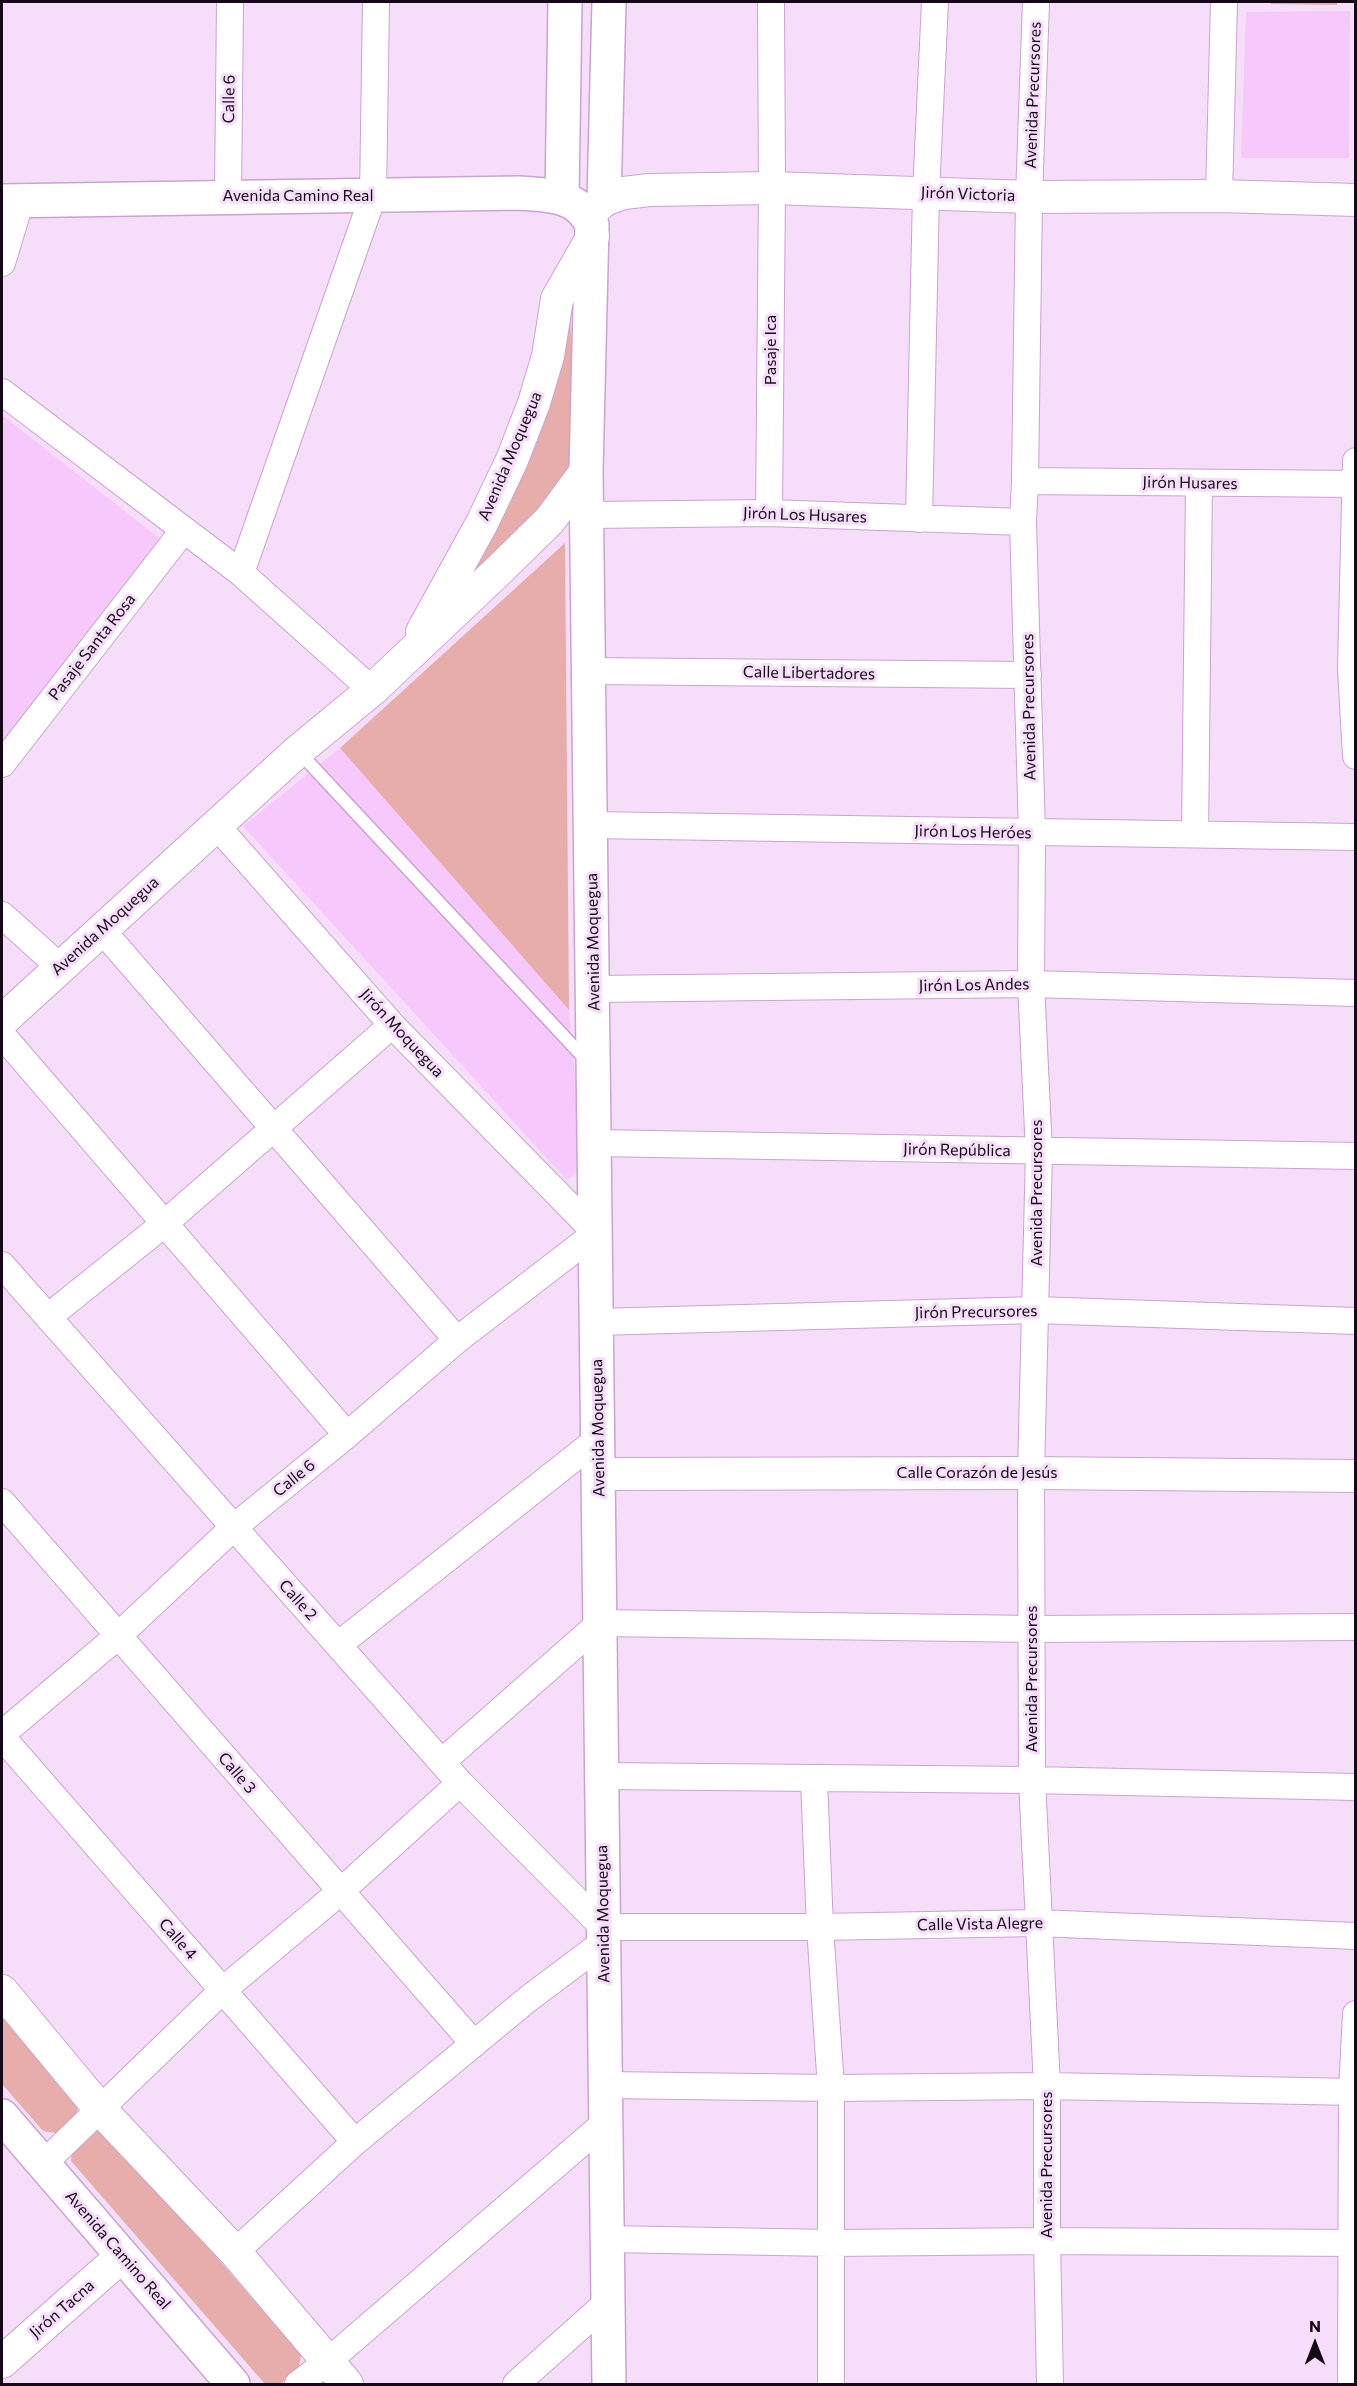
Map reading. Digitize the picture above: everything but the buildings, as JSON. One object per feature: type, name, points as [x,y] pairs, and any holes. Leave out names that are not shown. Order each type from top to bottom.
[{"type":"main road","name":"Avenida Moquegua","points":[[565,2],[587,212]]},
{"type":"main road","name":"Avenida Moquegua","points":[[609,2],[587,212],[586,471],[609,2385]]},
{"type":"main road","name":"Avenida Camino Real","points":[[11,201],[519,193],[587,212]]},
{"type":"main road","name":"Avenida Camino Real","points":[[2,2116],[233,2385]]},
{"type":"street","name":"Calle 6","points":[[228,196],[230,2]]},
{"type":"street","points":[[241,573],[373,196],[376,2]]},
{"type":"street","name":"Pasaje Ica","points":[[769,513],[771,2]]},
{"type":"street","points":[[919,519],[926,193],[935,2]]},
{"type":"street","name":"Avenida Precursores","points":[[1036,2],[1029,196],[1026,481],[1023,522],[1032,833],[1031,984],[1039,1152],[1031,1473],[1032,1780],[1047,2086],[1050,2385]]},
{"type":"street","points":[[1219,196],[1224,2]]},
{"type":"street","name":"Jirón Victoria","points":[[587,212],[624,193],[649,190],[772,188],[1029,196],[1219,196],[1356,200]]},
{"type":"street","points":[[2,263],[11,201]]},
{"type":"street","name":"Avenida Moquegua","points":[[372,690],[415,646],[482,524],[512,460],[534,403],[548,356],[557,299],[587,212]]},
{"type":"street","points":[[2,392],[241,573],[372,690]]},
{"type":"street","name":"Avenida Moquegua","points":[[2,1021],[298,751],[372,690],[550,520],[586,471]]},
{"type":"street","points":[[1355,477],[1356,756]]},
{"type":"street","name":"Jirón Husares","points":[[1026,481],[1199,484],[1355,477]]},
{"type":"street","points":[[1195,834],[1199,484]]},
{"type":"street","name":"Jirón Los Husares","points":[[588,515],[769,513],[1023,522]]},
{"type":"street","name":"Pasaje Santa Rosa","points":[[2,764],[183,531]]},
{"type":"street","name":"Calle Libertadores","points":[[589,671],[1028,675]]},
{"type":"street","name":"Jirón Moquegua","points":[[216,825],[392,1025],[596,1233]]},
{"type":"street","name":"Jirón Los Heróes","points":[[591,825],[1356,837]]},
{"type":"street","points":[[2,915],[60,967]]},
{"type":"street","points":[[101,929],[457,1341]]},
{"type":"street","name":"Jirón Los Andes","points":[[593,989],[1031,984],[1356,993]]},
{"type":"street","points":[[48,1317],[164,1224],[392,1025]]},
{"type":"street","points":[[2,1035],[347,1435]]},
{"type":"street","name":"Jirón República","points":[[595,1143],[1356,1156]]},
{"type":"street","name":"Calle 6","points":[[2,1735],[118,1636],[234,1527],[457,1341],[596,1233]]},
{"type":"street","name":"Calle 2","points":[[2,1265],[443,1761],[460,1783],[604,1935]]},
{"type":"street","name":"Jirón Precursores","points":[[597,1322],[1036,1310],[1356,1320]]},
{"type":"street","points":[[338,1645],[598,1438]]},
{"type":"street","name":"Calle Corazón de Jesús","points":[[598,1474],[1031,1473],[1356,1476]]},
{"type":"street","name":"Calle 3","points":[[2,1502],[474,2044]]},
{"type":"street","points":[[443,1761],[600,1623],[1033,1629],[1356,1627]]},
{"type":"street","name":"Calle 4","points":[[2,1735],[356,2142]]},
{"type":"street","points":[[602,1776],[814,1780],[1032,1780],[1356,1787]]},
{"type":"street","points":[[814,1780],[820,1927],[831,2088],[831,2385]]},
{"type":"street","points":[[43,2164],[223,1990],[340,1892],[460,1783]]},
{"type":"street","name":"Calle Vista Alegre","points":[[604,1935],[820,1927],[1038,1923],[1356,1936]]},
{"type":"street","points":[[235,2252],[356,2142],[604,1935]]},
{"type":"street","points":[[2,1991],[99,2108],[235,2252],[337,2373]]},
{"type":"street","points":[[1351,2385],[1356,2014]]},
{"type":"street","points":[[605,2085],[831,2088],[1047,2086],[1354,2092]]},
{"type":"street","points":[[298,2385],[337,2373],[606,2122]]},
{"type":"street","points":[[607,2240],[831,2243],[1047,2241],[1353,2243]]},
{"type":"street","name":"Jirón Tacna","points":[[2,2362],[122,2256]]},
{"type":"street","points":[[516,2385],[608,2302]]},
{"type":"lane","points":[[298,751],[594,1068]]},
{"type":"shaded area","points":[[1271,2],[1337,2],[1337,5],[1271,4]]},
{"type":"shaded area","points":[[1350,11],[1349,158],[1241,158],[1246,12]]},
{"type":"shaded area","points":[[570,313],[573,389],[572,458],[565,485],[465,582]]},
{"type":"shaded area","points":[[2,415],[164,542],[2,742]]},
{"type":"shaded area","points":[[565,543],[569,1010],[340,748]]},
{"type":"shaded area","points":[[340,748],[569,1010],[584,1167],[567,1180],[243,826]]},
{"type":"shaded area","points":[[2,2013],[78,2102],[77,2114],[56,2133],[43,2131],[2,2084]]},
{"type":"shaded area","points":[[95,2131],[109,2133],[301,2355],[299,2367],[281,2384],[265,2384],[71,2161],[72,2150]]}]
